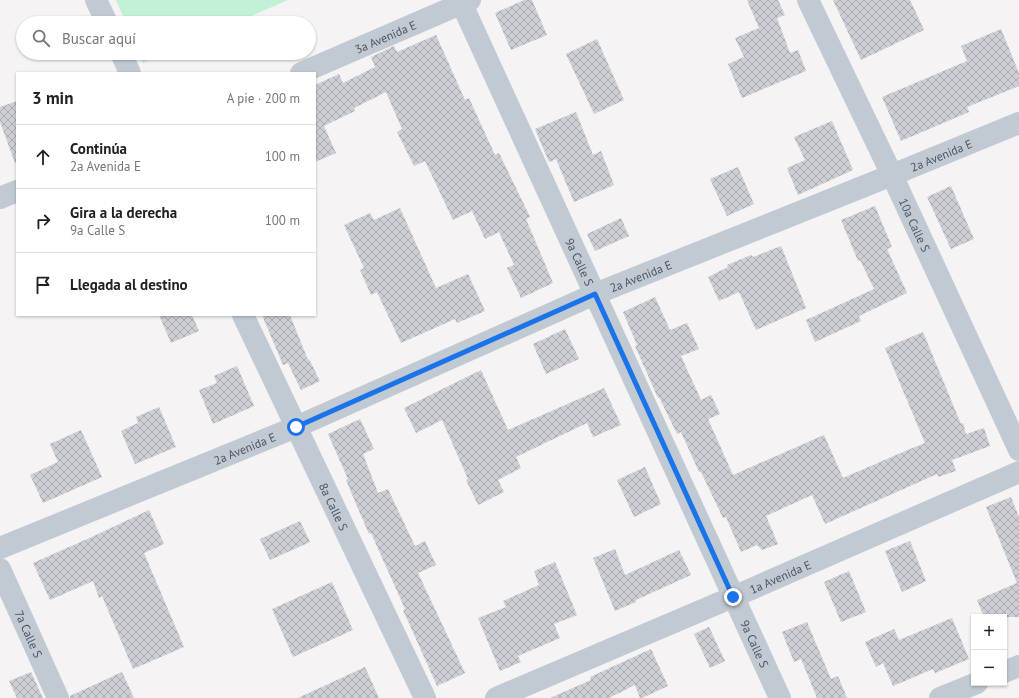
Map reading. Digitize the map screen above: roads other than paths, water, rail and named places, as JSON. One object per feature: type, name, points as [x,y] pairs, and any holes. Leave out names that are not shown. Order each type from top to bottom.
[{"type":"street","points":[[96,0],[104,16]]},
{"type":"street","name":"10a Calle S","points":[[808,0],[892,175],[1019,450]]},
{"type":"street","name":"3a Avenida E","points":[[303,72],[464,1]]},
{"type":"street","name":"9a Calle S","points":[[464,1],[595,294],[780,698]]},
{"type":"street","points":[[124,60],[130,72]]},
{"type":"street","name":"2a Avenida E","points":[[0,548],[296,427],[595,294],[1019,123]]},
{"type":"street","points":[[0,198],[16,191]]},
{"type":"street","name":"8a Calle S","points":[[244,316],[424,698]]},
{"type":"street","name":"1a Avenida E","points":[[496,698],[733,597],[1019,472]]},
{"type":"street","name":"7a Calle S","points":[[0,569],[58,698]]},
{"type":"street","points":[[1007,671],[1019,666]]},
{"type":"street","points":[[940,698],[971,685]]}]
